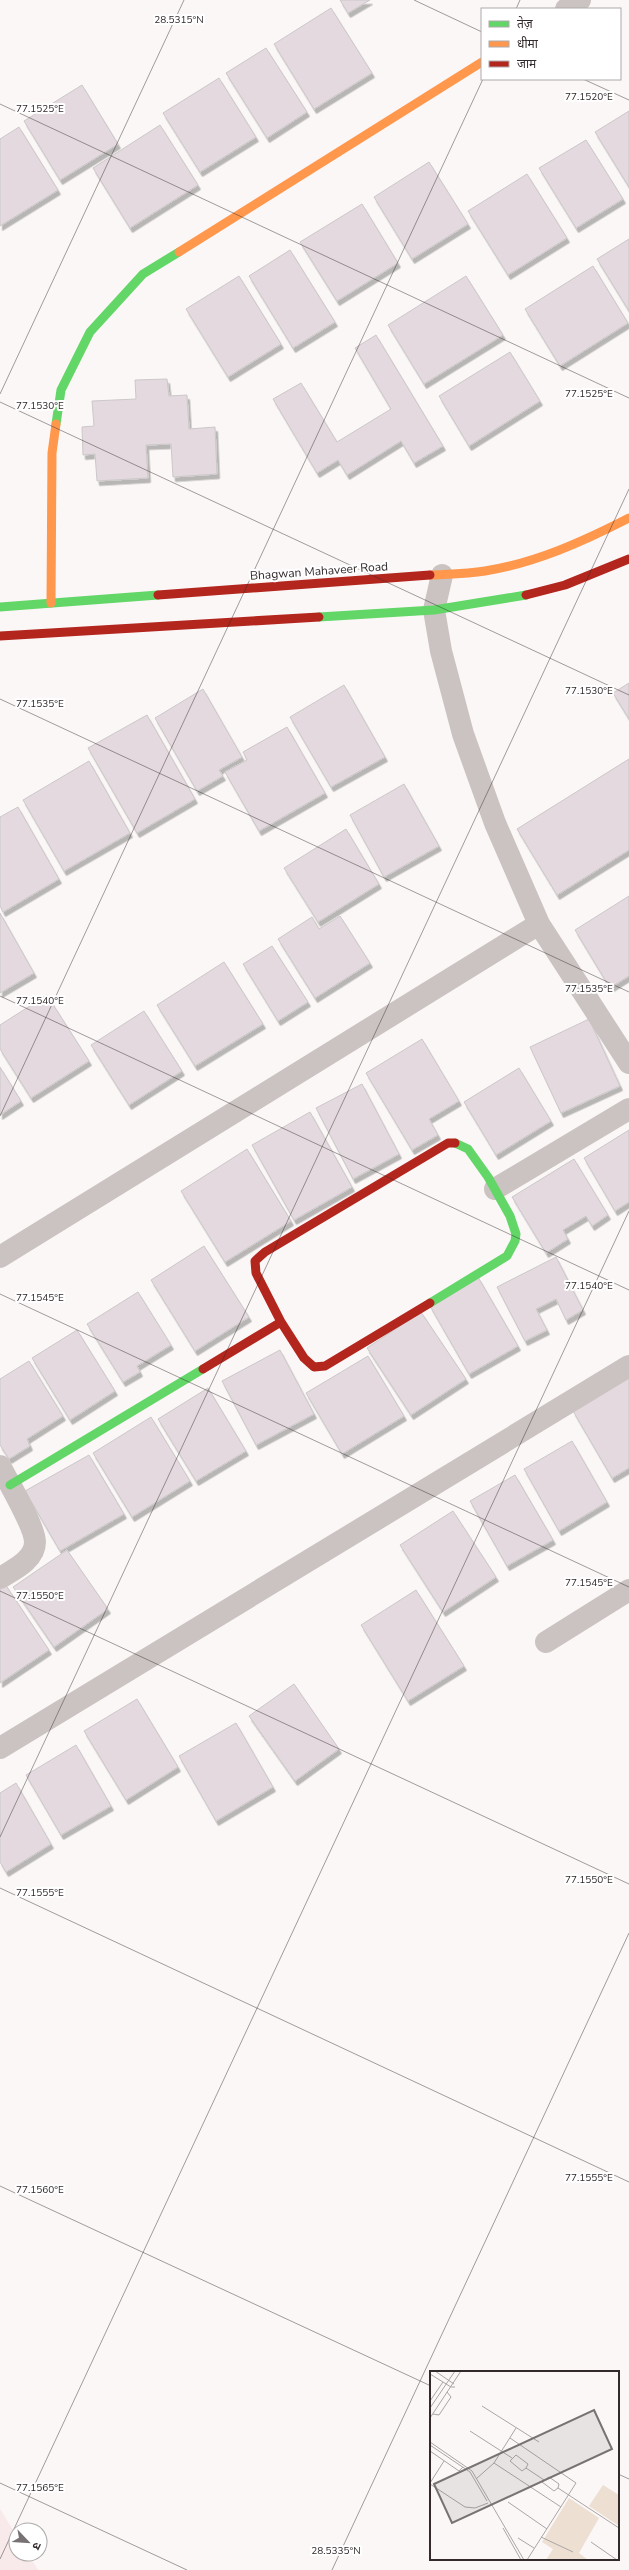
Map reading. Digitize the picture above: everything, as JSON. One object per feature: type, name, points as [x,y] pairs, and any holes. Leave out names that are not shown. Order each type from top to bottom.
[{"type":"street","points":[[568,8],[580,0]]},
{"type":"street","points":[[51,603],[52,453],[61,390],[90,332],[143,274],[481,63]]},
{"type":"street","name":"Bhagwan Mahaveer Road","points":[[0,607],[485,572],[529,562],[569,547],[629,518]]},
{"type":"street","points":[[0,636],[434,610],[526,595],[565,585],[629,559]]},
{"type":"street","points":[[442,575],[434,610],[441,651],[462,734],[495,823],[539,924],[629,1063]]},
{"type":"street","points":[[0,1257],[539,924]]},
{"type":"street","points":[[495,1188],[629,1109]]},
{"type":"street","points":[[459,1142],[468,1148],[495,1188],[516,1232],[516,1244],[507,1256],[325,1366],[314,1367],[304,1358],[281,1322],[256,1273],[255,1261],[265,1252],[448,1143],[459,1142]]},
{"type":"street","points":[[0,1578],[22,1564],[30,1555],[35,1542],[32,1530],[5,1475],[281,1322]]},
{"type":"street","points":[[0,1748],[629,1366]]},
{"type":"street","points":[[546,1642],[629,1590]]},
{"type":"shaded area","points":[[0,2509],[8,2522],[8,2562],[33,2562],[38,2570],[0,2570]]},
{"type":"building","points":[[340,0],[370,0],[348,13]]},
{"type":"building","points":[[331,8],[372,73],[314,109],[274,44]]},
{"type":"building","points":[[266,48],[307,112],[267,138],[226,73]]},
{"type":"building","points":[[219,78],[256,137],[200,172],[163,113]]},
{"type":"building","points":[[82,85],[118,144],[60,180],[24,121]]},
{"type":"building","points":[[629,111],[629,187],[595,132]]},
{"type":"building","points":[[160,125],[198,185],[130,228],[93,168]]},
{"type":"building","points":[[19,127],[58,190],[0,226],[0,139]]},
{"type":"building","points":[[586,140],[623,199],[576,228],[539,168]]},
{"type":"building","points":[[429,162],[468,224],[412,259],[374,197]]},
{"type":"building","points":[[527,174],[567,238],[508,275],[468,211]]},
{"type":"building","points":[[362,204],[398,263],[337,301],[300,242]]},
{"type":"building","points":[[629,239],[629,311],[597,259]]},
{"type":"building","points":[[290,250],[335,322],[293,348],[249,276]]},
{"type":"building","points":[[593,266],[628,323],[560,366],[525,309]]},
{"type":"building","points":[[239,276],[281,344],[228,377],[186,309]]},
{"type":"building","points":[[466,276],[503,335],[424,384],[388,325]]},
{"type":"building","points":[[376,335],[443,446],[414,463],[401,441],[347,475],[338,460],[317,473],[273,399],[301,383],[337,442],[391,409],[355,348]]},
{"type":"building","points":[[510,352],[540,401],[469,446],[439,396]]},
{"type":"building","points":[[167,379],[169,396],[187,395],[189,429],[215,427],[217,474],[173,477],[171,444],[146,445],[148,478],[97,481],[95,454],[83,455],[82,427],[94,426],[92,401],[136,399],[135,380]]},
{"type":"building","points":[[629,683],[629,719],[613,693]]},
{"type":"building","points":[[344,685],[385,757],[331,787],[290,717]]},
{"type":"building","points":[[203,689],[242,757],[219,770],[223,776],[197,791],[155,718]]},
{"type":"building","points":[[147,715],[195,799],[137,833],[88,748]]},
{"type":"building","points":[[287,727],[325,793],[259,831],[225,772],[247,760],[243,752]]},
{"type":"building","points":[[629,759],[629,850],[557,895],[517,829]]},
{"type":"building","points":[[89,761],[130,833],[64,871],[23,800]]},
{"type":"building","points":[[404,784],[439,846],[384,877],[350,815]]},
{"type":"building","points":[[18,807],[59,879],[3,912],[0,906],[0,817]]},
{"type":"building","points":[[346,829],[379,884],[318,922],[284,868]]},
{"type":"building","points":[[629,896],[629,976],[610,988],[575,930]]},
{"type":"building","points":[[0,913],[34,973],[0,993]]},
{"type":"building","points":[[340,916],[370,963],[315,998],[278,939],[312,917],[319,929]]},
{"type":"building","points":[[272,946],[308,1002],[278,1021],[243,964]]},
{"type":"building","points":[[224,962],[263,1024],[195,1066],[157,1005]]},
{"type":"building","points":[[47,995],[89,1061],[31,1098],[0,1049],[0,1025]]},
{"type":"building","points":[[144,1011],[182,1071],[129,1105],[91,1045]]},
{"type":"building","points":[[589,1019],[620,1086],[561,1113],[530,1047]]},
{"type":"building","points":[[422,1039],[459,1101],[429,1119],[438,1135],[412,1150],[366,1073]]},
{"type":"building","points":[[0,1067],[21,1101],[0,1115]]},
{"type":"building","points":[[519,1068],[551,1121],[496,1155],[464,1102]]},
{"type":"building","points":[[362,1084],[399,1154],[353,1179],[316,1108]]},
{"type":"building","points":[[310,1112],[352,1187],[294,1220],[252,1145]]},
{"type":"building","points":[[629,1130],[629,1202],[615,1211],[584,1158]]},
{"type":"building","points":[[247,1149],[291,1221],[225,1262],[181,1191]]},
{"type":"building","points":[[574,1159],[608,1215],[592,1226],[586,1216],[563,1230],[568,1239],[546,1253],[512,1197]]},
{"type":"building","points":[[204,1246],[249,1317],[195,1351],[151,1280]]},
{"type":"building","points":[[556,1257],[583,1310],[566,1320],[556,1299],[536,1309],[547,1330],[525,1341],[497,1287]]},
{"type":"building","points":[[478,1277],[518,1346],[469,1374],[430,1306]]},
{"type":"building","points":[[138,1292],[171,1345],[137,1366],[140,1372],[123,1382],[87,1324]]},
{"type":"building","points":[[421,1312],[466,1379],[411,1415],[367,1348]]},
{"type":"building","points":[[77,1330],[115,1391],[70,1420],[32,1358]]},
{"type":"building","points":[[280,1350],[314,1414],[256,1445],[222,1381]]},
{"type":"building","points":[[368,1356],[404,1416],[342,1454],[306,1393]]},
{"type":"building","points":[[29,1361],[63,1416],[27,1439],[30,1446],[9,1459],[0,1445],[0,1379]]},
{"type":"building","points":[[629,1378],[629,1468],[612,1478],[573,1411]]},
{"type":"building","points":[[208,1388],[246,1451],[196,1481],[158,1419]]},
{"type":"building","points":[[151,1417],[190,1481],[132,1517],[93,1453]]},
{"type":"building","points":[[572,1441],[607,1502],[559,1531],[524,1469]]},
{"type":"building","points":[[89,1455],[124,1514],[60,1551],[25,1491]]},
{"type":"building","points":[[515,1475],[553,1540],[507,1566],[470,1501]]},
{"type":"building","points":[[453,1511],[496,1577],[443,1612],[400,1545]]},
{"type":"building","points":[[67,1550],[108,1609],[54,1647],[13,1587]]},
{"type":"building","points":[[5,1584],[49,1650],[0,1683],[0,1587]]},
{"type":"building","points":[[416,1590],[464,1666],[408,1701],[361,1625]]},
{"type":"building","points":[[294,1684],[339,1749],[295,1781],[249,1716]]},
{"type":"building","points":[[137,1699],[178,1767],[126,1800],[84,1731]]},
{"type":"building","points":[[236,1723],[273,1787],[216,1821],[179,1756]]},
{"type":"building","points":[[76,1745],[111,1806],[61,1835],[26,1775]]},
{"type":"building","points":[[16,1783],[51,1844],[6,1872],[0,1862],[0,1793]]},
{"type":"traffic: fast","points":[[56,424],[61,390],[90,332],[143,274],[179,252]]},
{"type":"traffic: fast","points":[[0,607],[158,595]]},
{"type":"traffic: fast","points":[[319,617],[434,610],[526,595]]},
{"type":"traffic: fast","points":[[430,1303],[507,1256],[515,1241],[516,1234],[510,1216],[488,1177],[468,1149],[455,1143]]},
{"type":"traffic: fast","points":[[10,1485],[203,1369]]},
{"type":"traffic: slow","points":[[179,252],[481,63]]},
{"type":"traffic: slow","points":[[51,603],[52,453],[56,424]]},
{"type":"traffic: slow","points":[[430,575],[478,572],[523,563],[577,543],[629,518]]},
{"type":"traffic: jam","points":[[526,595],[565,585],[629,559]]},
{"type":"traffic: jam","points":[[158,595],[430,575]]},
{"type":"traffic: jam","points":[[0,636],[319,617]]},
{"type":"traffic: jam","points":[[281,1322],[256,1273],[255,1261],[265,1252],[448,1143],[455,1143]]},
{"type":"traffic: jam","points":[[203,1369],[281,1322],[304,1358],[314,1367],[325,1366],[430,1303]]}]
